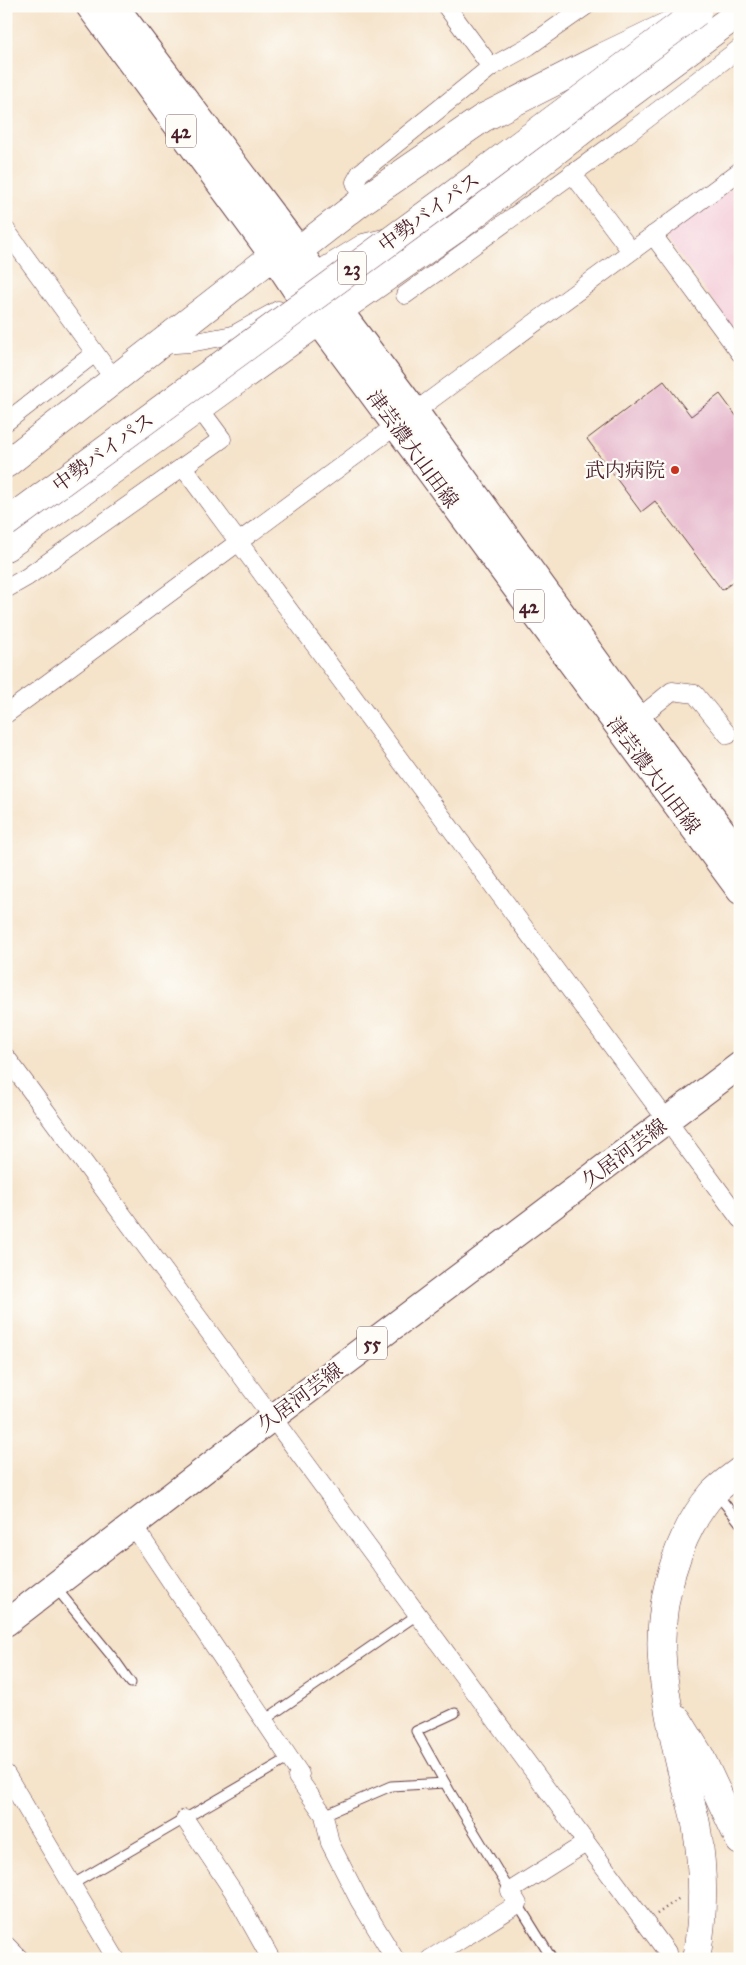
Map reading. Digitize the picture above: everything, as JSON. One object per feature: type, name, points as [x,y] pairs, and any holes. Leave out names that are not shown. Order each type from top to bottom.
[{"type":"highway","points":[[6,464],[158,346],[286,261],[362,201],[483,118],[602,57],[702,9]]},
{"type":"highway","name":"中勢バイパス","points":[[6,523],[446,200],[702,9]]},
{"type":"highway","points":[[6,547],[199,408],[329,309],[457,228],[603,114],[740,12]]},
{"type":"highway","points":[[696,1959],[702,1919],[703,1874],[697,1828],[680,1764],[668,1704],[662,1659],[665,1602],[678,1552],[700,1509],[715,1491],[740,1471]]},
{"type":"highway","points":[[668,1704],[700,1756],[740,1841]]},
{"type":"main road","name":"津芸濃大山田線","points":[[89,6],[286,261],[314,274],[329,309],[405,418],[630,725],[740,891]]},
{"type":"main road","name":"津芸濃大山田線","points":[[115,6],[286,261],[301,298],[329,309]]},
{"type":"main road","name":"津芸濃大山田線","points":[[630,725],[740,854]]},
{"type":"main road","name":"久居河芸線","points":[[6,1623],[272,1418],[740,1065]]},
{"type":"street","points":[[446,6],[491,67]]},
{"type":"street","points":[[362,201],[355,182],[360,173],[491,67],[542,38],[586,6]]},
{"type":"street","points":[[404,295],[622,138],[740,48]]},
{"type":"street","points":[[603,114],[622,138]]},
{"type":"street","points":[[6,714],[740,170]]},
{"type":"street","points":[[572,173],[631,251]]},
{"type":"street","points":[[314,274],[363,243],[433,226],[457,228]]},
{"type":"street","points":[[6,230],[114,379]]},
{"type":"street","points":[[653,235],[740,353]]},
{"type":"street","points":[[158,346],[190,343],[233,335],[301,298]]},
{"type":"street","points":[[6,422],[95,354]]},
{"type":"street","points":[[6,589],[27,577],[222,439],[199,408]]},
{"type":"street","points":[[183,467],[740,1218]]},
{"type":"street","points":[[630,725],[672,691],[695,694],[728,734]]},
{"type":"street","points":[[6,1057],[645,1923],[662,1956]]},
{"type":"street","points":[[133,1525],[300,1774],[297,1777],[324,1815],[326,1828],[334,1851],[359,1900],[395,1959]]},
{"type":"street","points":[[6,1774],[116,1959]]},
{"type":"street","points":[[185,1819],[233,1891],[270,1959]]},
{"type":"street","points":[[442,1956],[586,1843]]},
{"type":"street","points":[[6,1945],[20,1959]]},
{"type":"lane","points":[[715,1491],[740,1523]]},
{"type":"lane","points":[[54,1586],[114,1659],[130,1683]]},
{"type":"lane","points":[[263,1721],[418,1615]]},
{"type":"lane","points":[[455,1713],[416,1731],[445,1783],[552,1959]]},
{"type":"lane","points":[[73,1884],[289,1758]]},
{"type":"lane","points":[[324,1815],[391,1786],[445,1783]]},
{"type":"path","points":[[645,1923],[682,1896]]},
{"type":"shaded area","points":[[740,182],[740,337],[665,236]]},
{"type":"building","name":"武内病院","points":[[664,381],[691,416],[720,394],[740,421],[740,577],[722,590],[655,501],[641,512],[587,439]]},
{"type":"place","name":"武内病院","points":[[675,470]]}]
